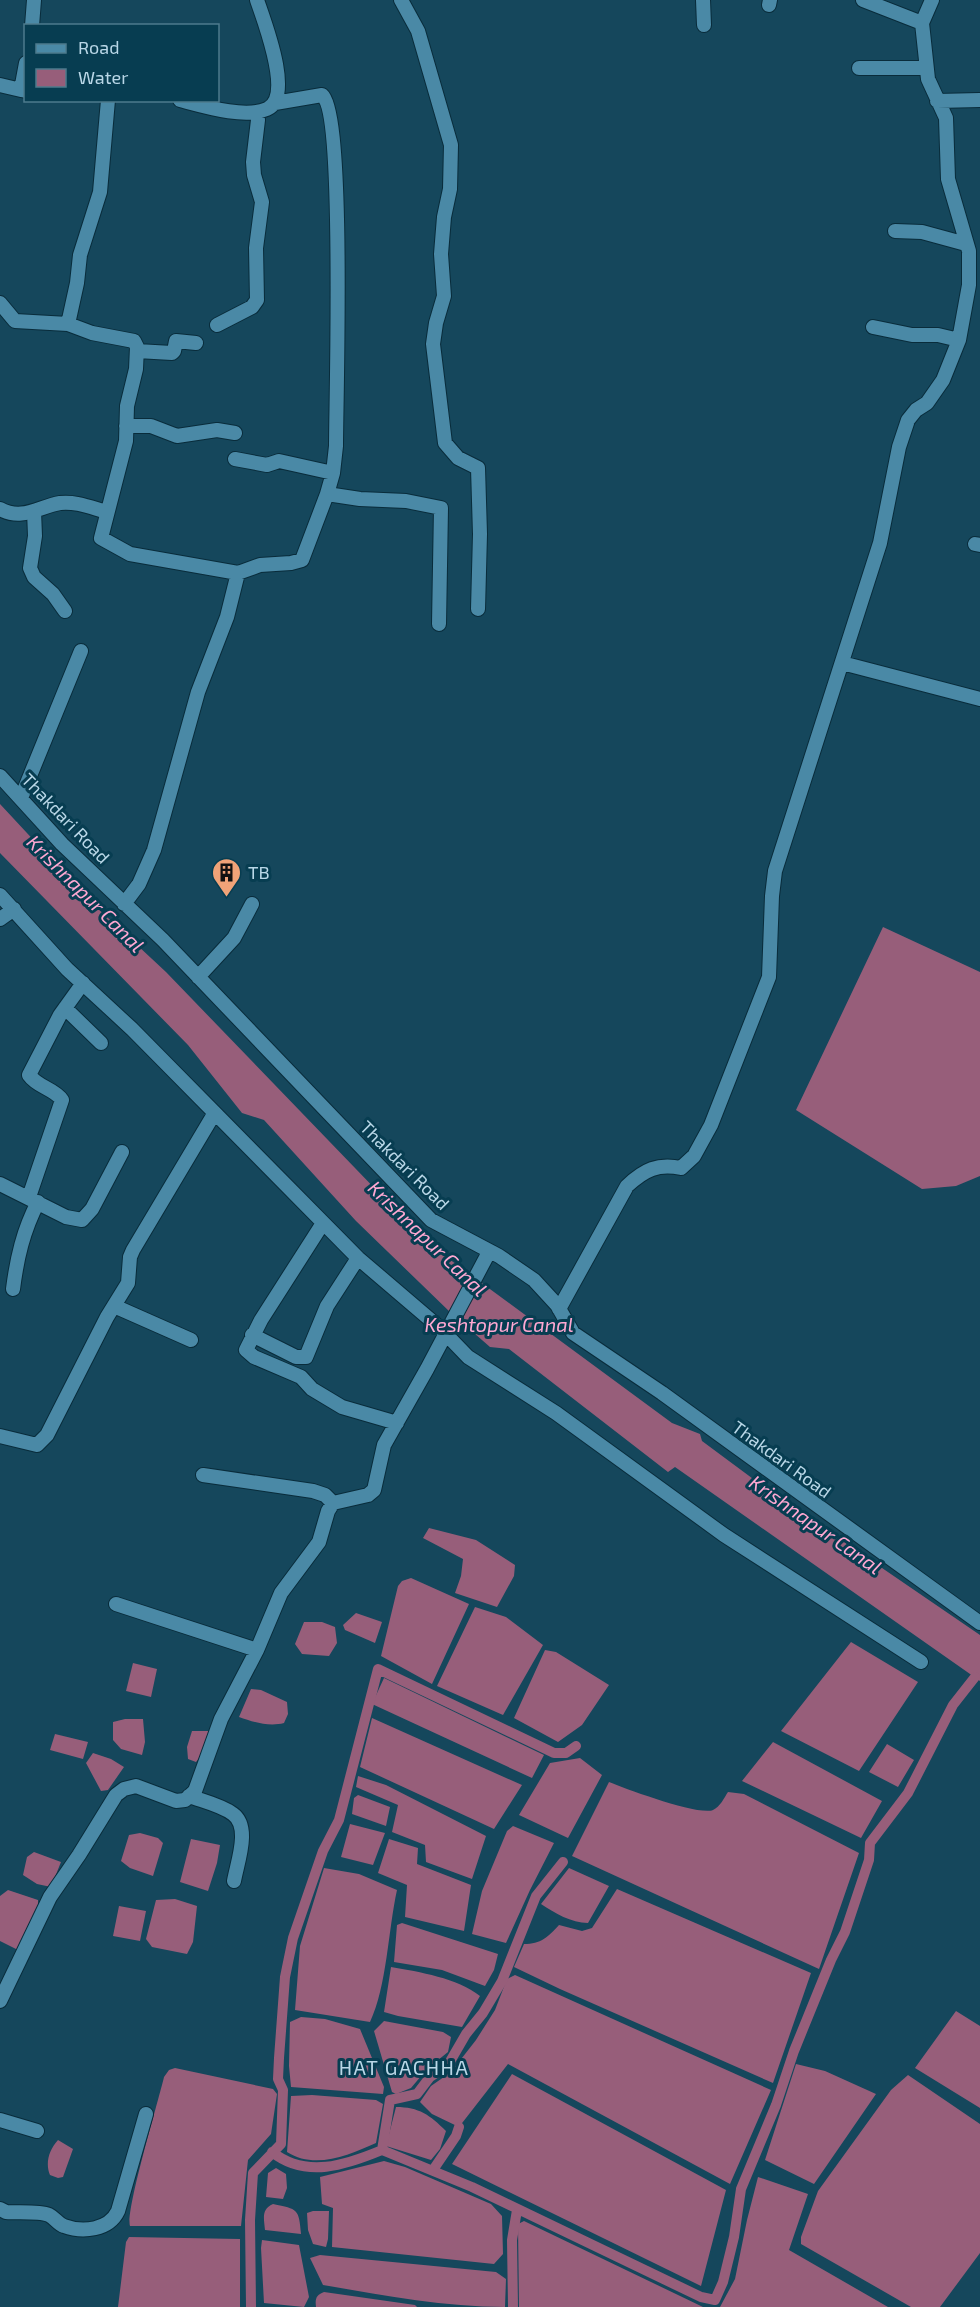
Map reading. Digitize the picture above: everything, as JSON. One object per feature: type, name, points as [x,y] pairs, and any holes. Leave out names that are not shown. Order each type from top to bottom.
[{"type":"street","points":[[32,24],[34,0]]},
{"type":"street","points":[[257,0],[275,57],[279,96],[275,104]]},
{"type":"street","points":[[401,0],[418,31],[451,145],[450,189],[444,217],[441,254],[444,296],[433,344],[445,443],[458,458],[478,468],[480,534],[477,609]]},
{"type":"street","points":[[703,0],[704,25]]},
{"type":"street","points":[[863,0],[922,23]]},
{"type":"street","points":[[559,1309],[627,1186],[641,1173],[656,1166],[681,1168],[694,1156],[711,1125],[769,977],[775,871],[880,543],[899,447],[908,420],[916,410],[927,403],[943,380],[959,340],[969,285],[969,251],[948,179],[946,118],[937,101],[926,68],[922,23],[932,0]]},
{"type":"street","points":[[859,68],[926,68]]},
{"type":"street","points":[[0,85],[23,90]]},
{"type":"street","points":[[0,303],[15,321],[68,324],[92,333],[136,343],[136,369],[127,406],[123,452],[101,538],[130,554],[238,573],[260,565],[291,564],[302,560],[327,494],[333,473],[336,446],[338,200],[331,124],[326,98],[322,95],[275,104],[257,112],[228,111],[189,102]]},
{"type":"street","points":[[937,101],[980,100]]},
{"type":"street","points":[[68,324],[77,283],[80,255],[100,192],[108,102]]},
{"type":"street","points":[[217,325],[252,307],[256,300],[256,248],[262,202],[254,175],[253,162],[257,112]]},
{"type":"street","points":[[895,231],[922,232],[966,244]]},
{"type":"street","points":[[873,327],[959,340]]},
{"type":"street","points":[[137,351],[172,353],[176,341],[196,343]]},
{"type":"street","points":[[126,426],[144,424],[177,436],[217,430],[235,433]]},
{"type":"street","points":[[236,459],[267,465],[279,461],[333,473]]},
{"type":"street","points":[[327,494],[360,499],[406,501],[441,508],[439,624]]},
{"type":"street","points":[[0,509],[14,515],[34,512],[60,503],[79,503],[107,512]]},
{"type":"street","points":[[34,512],[35,536],[30,568],[34,577],[53,594],[64,611]]},
{"type":"street","points":[[124,904],[139,884],[154,850],[198,692],[227,617],[238,573]]},
{"type":"street","points":[[21,798],[81,651]]},
{"type":"street","points":[[842,663],[980,699]]},
{"type":"street","name":"Thakdari Road","points":[[0,776],[62,843],[198,976],[431,1220],[534,1280],[559,1309],[573,1333],[662,1393],[980,1623]]},
{"type":"street","points":[[0,895],[41,941],[132,1029],[357,1258],[448,1327],[468,1357],[556,1413],[724,1535],[921,1662]]},
{"type":"street","points":[[198,976],[234,938],[252,904]]},
{"type":"street","points":[[0,919],[14,909]]},
{"type":"street","points":[[13,1289],[18,1256],[62,1100],[56,1093],[33,1081],[29,1075],[64,1008],[83,983]]},
{"type":"street","points":[[64,1008],[101,1043]]},
{"type":"street","points":[[0,1436],[38,1445],[42,1442],[128,1283],[130,1257],[133,1250],[214,1114]]},
{"type":"street","points":[[0,1184],[66,1217],[82,1220],[92,1209],[122,1152]]},
{"type":"street","points":[[323,1223],[252,1335],[246,1350],[254,1357],[301,1377],[312,1389],[342,1407],[397,1423]]},
{"type":"street","points":[[0,2001],[50,1898],[80,1855],[116,1795],[124,1789],[136,1786],[176,1801],[185,1800],[195,1791],[221,1719],[257,1650],[281,1593],[319,1542],[328,1511],[333,1503],[368,1495],[374,1490],[384,1444],[489,1252]]},
{"type":"street","points":[[252,1335],[296,1357],[306,1357],[327,1306],[357,1258]]},
{"type":"street","points":[[114,1306],[191,1340]]},
{"type":"street","points":[[203,1475],[313,1491],[325,1495],[333,1503]]},
{"type":"street","points":[[116,1604],[257,1650]]},
{"type":"street","points":[[189,1796],[231,1812],[239,1821],[242,1832],[234,1881]]},
{"type":"street","points":[[0,2209],[6,2212],[50,2216],[61,2224],[76,2229],[108,2224],[114,2220],[118,2211],[146,2114]]},
{"type":"street","points":[[0,2120],[38,2131]]},
{"type":"water","name":"Keshtopur Canal","points":[[0,804],[93,904],[166,972],[382,1196],[445,1256],[672,1423],[700,1434],[702,1441],[768,1490],[980,1635],[980,1681],[675,1467],[668,1472],[509,1349],[490,1347],[451,1313],[356,1221],[264,1120],[242,1113],[188,1045],[0,853]]},
{"type":"water","points":[[883,927],[980,972],[980,1176],[956,1186],[922,1189],[796,1110]]},
{"type":"water","points":[[429,1528],[476,1540],[515,1565],[514,1576],[497,1607],[455,1593],[461,1576],[463,1559],[423,1538]]},
{"type":"water","points":[[411,1578],[469,1604],[432,1684],[381,1656],[398,1586],[402,1581]]},
{"type":"water","points":[[475,1607],[506,1617],[543,1645],[503,1715],[437,1686]]},
{"type":"water","points":[[356,1613],[382,1622],[375,1643],[345,1630],[343,1625]]},
{"type":"water","points":[[304,1622],[322,1622],[335,1627],[337,1643],[329,1656],[302,1654],[295,1644]]},
{"type":"water","points":[[851,1642],[918,1682],[859,1771],[781,1731]]},
{"type":"water","points":[[545,1650],[556,1652],[609,1685],[582,1725],[558,1742],[514,1718]]},
{"type":"water","points":[[133,1663],[157,1669],[151,1697],[126,1691]]},
{"type":"water","points":[[384,1678],[544,1755],[532,1778],[372,1704]]},
{"type":"water","points":[[251,1689],[261,1690],[287,1702],[288,1714],[284,1723],[267,1724],[239,1717]]},
{"type":"water","points":[[372,1718],[522,1785],[494,1829],[360,1767]]},
{"type":"water","points":[[143,1719],[145,1742],[142,1755],[121,1749],[113,1740],[113,1722]]},
{"type":"water","points":[[192,1731],[209,1731],[206,1748],[196,1762],[188,1759],[187,1747]]},
{"type":"water","points":[[55,1734],[88,1742],[83,1759],[50,1750]]},
{"type":"water","points":[[773,1742],[882,1801],[861,1838],[742,1781]]},
{"type":"water","points":[[887,1744],[914,1760],[898,1787],[869,1772]]},
{"type":"water","points":[[93,1753],[111,1759],[124,1767],[108,1790],[101,1791],[86,1763]]},
{"type":"water","points":[[580,1758],[602,1775],[568,1838],[519,1815],[550,1763]]},
{"type":"water","points":[[358,1776],[386,1785],[486,1836],[472,1879],[426,1862],[425,1845],[392,1832],[398,1805],[356,1787]]},
{"type":"water","points":[[609,1782],[662,1801],[705,1811],[718,1807],[728,1792],[744,1794],[859,1853],[819,1969],[572,1856]]},
{"type":"water","points":[[358,1795],[390,1807],[386,1826],[352,1814],[354,1798]]},
{"type":"water","points":[[350,1824],[385,1833],[373,1865],[341,1857]]},
{"type":"water","points":[[513,1826],[554,1843],[506,1943],[472,1934],[482,1891],[507,1831]]},
{"type":"water","points":[[140,1833],[158,1838],[163,1843],[153,1876],[130,1868],[121,1861],[129,1835]]},
{"type":"water","points":[[191,1839],[220,1845],[208,1891],[180,1882]]},
{"type":"water","points":[[389,1839],[418,1848],[417,1864],[471,1885],[464,1931],[405,1917],[407,1885],[378,1873]]},
{"type":"water","points":[[34,1852],[61,1862],[51,1887],[37,1884],[23,1875],[27,1857]]},
{"type":"water","points":[[324,1868],[359,1874],[397,1890],[384,1975],[370,2022],[295,2010],[300,1946]]},
{"type":"water","points":[[569,1868],[609,1886],[588,1923],[569,1919],[541,1904]]},
{"type":"water","points":[[617,1889],[811,1973],[773,2083],[514,1967],[524,1944],[544,1939],[559,1925],[582,1931],[592,1928]]},
{"type":"water","points":[[8,1890],[38,1900],[38,1910],[18,1950],[0,1941],[0,1896]]},
{"type":"water","points":[[175,1899],[197,1906],[193,1942],[187,1954],[152,1947],[146,1939],[156,1900]]},
{"type":"water","points":[[119,1906],[146,1911],[140,1941],[113,1936]]},
{"type":"water","points":[[402,1923],[498,1954],[494,1970],[485,1986],[442,1970],[394,1962],[397,1925]]},
{"type":"water","points":[[391,1967],[449,1980],[480,1996],[462,2027],[384,2012]]},
{"type":"water","points":[[515,1975],[771,2090],[730,2184],[508,2064],[459,2127],[432,2114],[420,2102],[431,2086],[451,2072],[476,2040],[495,2010],[507,1979]]},
{"type":"water","points":[[956,2011],[980,2026],[980,2108],[915,2068]]},
{"type":"water","points":[[301,2017],[325,2019],[360,2029],[384,2087],[383,2094],[291,2087],[290,2022]]},
{"type":"water","points":[[384,2021],[443,2032],[451,2037],[448,2052],[427,2069],[411,2088],[396,2094],[392,2092],[374,2031]]},
{"type":"water","points":[[796,2064],[825,2071],[876,2094],[814,2184],[765,2160]]},
{"type":"water","points":[[175,2068],[273,2089],[277,2094],[271,2134],[248,2160],[241,2226],[130,2226],[132,2200],[164,2077],[169,2070]]},
{"type":"water","points":[[512,2074],[726,2190],[701,2286],[452,2164]]},
{"type":"water","points":[[908,2075],[980,2124],[980,2253],[940,2307],[911,2307],[801,2244],[801,2237],[818,2191],[891,2090]]},
{"type":"water","points":[[312,2095],[376,2100],[383,2104],[376,2143],[332,2159],[309,2160],[287,2152],[291,2096]]},
{"type":"water","points":[[396,2107],[411,2108],[424,2113],[446,2131],[440,2149],[431,2160],[386,2146]]},
{"type":"water","points":[[58,2140],[73,2149],[63,2177],[58,2178],[50,2175],[48,2161],[50,2152]]},
{"type":"water","points":[[384,2161],[405,2167],[491,2204],[502,2216],[503,2254],[494,2264],[332,2247],[333,2208],[322,2204],[320,2177]]},
{"type":"water","points":[[276,2168],[286,2174],[287,2188],[283,2199],[266,2197],[268,2173]]},
{"type":"water","points":[[758,2177],[808,2194],[789,2250],[888,2307],[720,2307],[735,2279]]},
{"type":"water","points":[[273,2204],[288,2207],[296,2212],[301,2234],[265,2230],[265,2212]]},
{"type":"water","points":[[329,2211],[326,2247],[313,2244],[308,2230],[307,2213]]},
{"type":"water","points":[[524,2221],[703,2307],[519,2307],[518,2224]]},
{"type":"water","points":[[129,2237],[240,2239],[240,2307],[118,2307],[126,2242]]},
{"type":"water","points":[[262,2240],[299,2245],[309,2297],[304,2307],[264,2303]]},
{"type":"water","points":[[320,2255],[496,2272],[506,2279],[505,2307],[436,2303],[323,2285],[310,2258]]},
{"type":"water","points":[[324,2292],[417,2307],[316,2307],[319,2294]]},
{"type":"waterway","points":[[251,2307],[250,2220],[253,2173],[281,2144],[283,2090],[278,2079],[285,1977],[293,1938],[323,1851],[339,1820],[378,1669],[554,1753],[566,1753],[576,1746]]},
{"type":"waterway","points":[[563,1862],[536,1896],[502,1981],[448,2065],[430,2077],[417,2094],[390,2100],[382,2150],[472,2187],[701,2297],[715,2300],[723,2282],[734,2237],[741,2189],[776,2105],[794,2051],[831,1960],[845,1932],[869,1860],[870,1843],[908,1793],[953,1705],[975,1677]]},
{"type":"waterway","points":[[433,2170],[456,2136],[459,2127]]},
{"type":"waterway","points":[[272,2152],[298,2165],[326,2167],[382,2150]]},
{"type":"waterway","points":[[513,2307],[512,2240],[517,2210]]},
{"type":"place","name":"TB","points":[[227,898]]},
{"type":"district","name":"HAT GACHHA","points":[[404,2067]]},
{"type":"water label","name":"Krishnapur Canal","points":[[86,893]]},
{"type":"water label","name":"Krishnapur Canal","points":[[428,1238]]},
{"type":"water label","name":"Krishnapur Canal","points":[[816,1524]]}]
